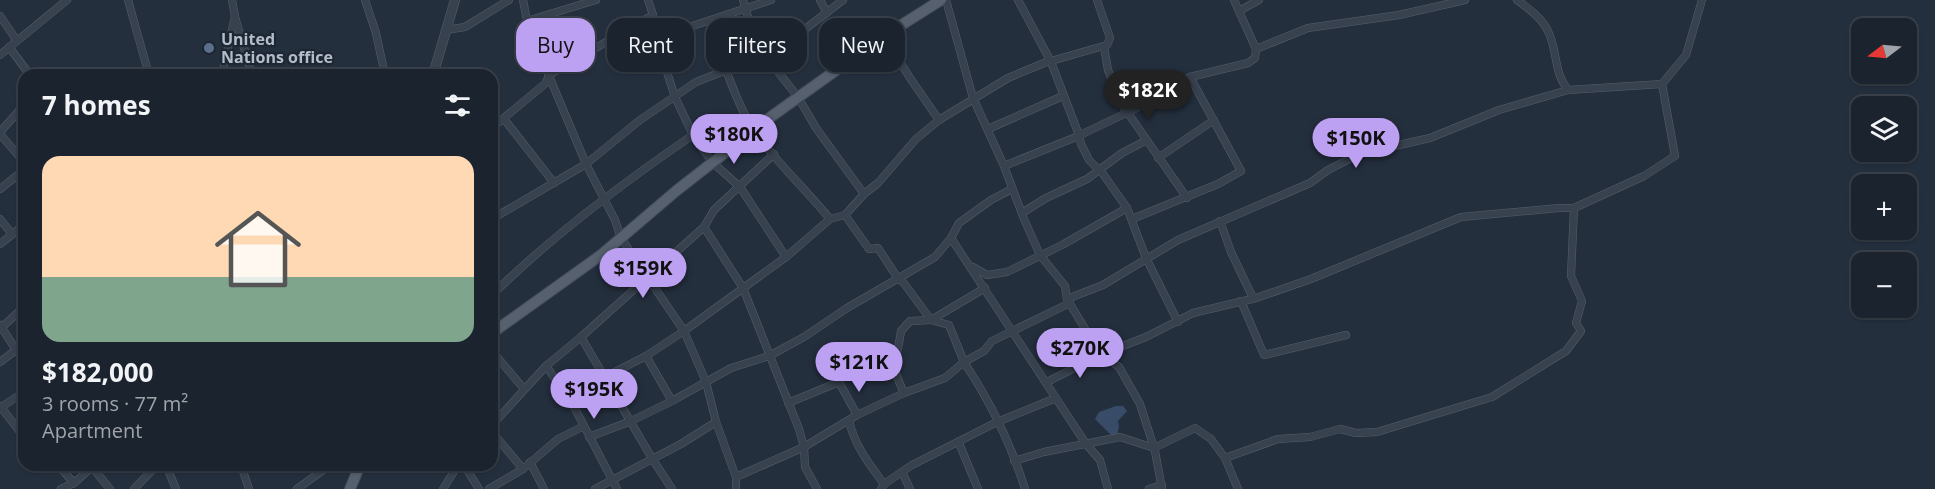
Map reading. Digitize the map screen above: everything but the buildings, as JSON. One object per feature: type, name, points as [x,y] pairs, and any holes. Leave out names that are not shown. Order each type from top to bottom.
[{"type":"main road","points":[[905,23],[941,0]]},
{"type":"main road","points":[[498,329],[569,279],[712,162],[833,72]]},
{"type":"main road","points":[[350,489],[358,471]]},
{"type":"street","points":[[0,55],[66,0]]},
{"type":"street","points":[[128,0],[147,69]]},
{"type":"street","points":[[232,0],[250,69]]},
{"type":"street","points":[[365,0],[376,33],[384,69]]},
{"type":"street","points":[[435,69],[455,0]]},
{"type":"street","points":[[446,30],[465,27],[509,0]]},
{"type":"street","points":[[523,0],[526,18]]},
{"type":"street","points":[[537,18],[596,0]]},
{"type":"street","points":[[650,0],[653,18]]},
{"type":"street","points":[[694,23],[744,4],[771,0]]},
{"type":"street","points":[[820,0],[826,13]]},
{"type":"street","points":[[807,28],[843,0]]},
{"type":"street","points":[[946,0],[973,98],[1004,166],[1040,255],[1065,286],[1069,301],[1090,337],[1102,354],[1119,367],[1140,404],[1154,448],[1162,487],[1149,489]]},
{"type":"street","points":[[1018,0],[1051,62],[1081,144],[1089,160],[1127,208],[1146,258],[1178,322]]},
{"type":"street","points":[[571,401],[605,377],[646,356],[684,332],[786,257],[830,219],[844,215],[878,183],[916,139],[939,120],[1008,78],[1051,62],[1104,47],[1110,38],[1097,0]]},
{"type":"street","points":[[1004,166],[1128,112],[1190,78],[1248,63],[1255,58],[1256,48],[1234,0]]},
{"type":"street","points":[[1239,11],[1259,0]]},
{"type":"street","points":[[1256,48],[1308,28],[1399,15],[1465,0]]},
{"type":"street","points":[[1517,0],[1533,12],[1548,31],[1560,80],[1568,90]]},
{"type":"street","points":[[736,477],[804,447],[857,415],[904,393],[945,378],[964,362],[984,351],[993,341],[1103,285],[1178,240],[1310,183],[1328,170],[1359,154],[1430,138],[1499,110],[1568,90],[1662,84],[1686,55],[1702,0]]},
{"type":"street","points":[[498,124],[546,83],[549,75],[653,15]]},
{"type":"street","points":[[0,16],[17,41]]},
{"type":"street","points":[[223,69],[235,16]]},
{"type":"street","points":[[9,47],[26,69]]},
{"type":"street","points":[[1104,47],[1116,93],[1145,141],[1187,198]]},
{"type":"street","points":[[905,70],[939,120]]},
{"type":"street","points":[[548,72],[586,164],[621,238],[684,332],[706,381],[716,422],[736,477],[736,489]]},
{"type":"street","points":[[667,72],[675,97],[693,135],[712,162],[740,187],[786,257]]},
{"type":"street","points":[[498,216],[586,164],[640,120],[696,82],[721,72]]},
{"type":"street","points":[[727,72],[737,99],[755,130],[830,219]]},
{"type":"street","points":[[778,72],[798,97],[816,128],[864,194]]},
{"type":"street","points":[[1132,219],[1187,198],[1241,171],[1190,78]]},
{"type":"street","points":[[1047,382],[1102,354],[1146,337],[1193,313],[1253,298],[1311,279],[1461,217],[1574,208],[1644,176],[1675,156],[1662,84]]},
{"type":"street","points":[[988,129],[1063,96]]},
{"type":"street","points":[[18,112],[0,133],[18,155]]},
{"type":"street","points":[[504,119],[554,183]]},
{"type":"street","points":[[1158,158],[1214,120]]},
{"type":"street","points":[[498,289],[639,172],[693,135]]},
{"type":"street","points":[[1022,213],[1046,198],[1099,172],[1122,153],[1145,141]]},
{"type":"street","points":[[498,418],[546,366],[704,227],[714,210],[774,154]]},
{"type":"street","points":[[0,189],[18,175]]},
{"type":"street","points":[[589,437],[631,421],[731,368],[769,356],[804,337],[847,308],[935,257],[951,238],[958,223],[991,200],[1012,189]]},
{"type":"street","points":[[970,266],[987,275],[1007,272],[1127,208]]},
{"type":"street","points":[[1225,458],[1278,440],[1310,437],[1340,429],[1356,433],[1377,432],[1410,423],[1492,396],[1566,351],[1581,331],[1576,323],[1582,301],[1571,276],[1574,208]]},
{"type":"street","points":[[844,215],[869,249],[878,249],[898,280],[903,282],[931,320]]},
{"type":"street","points":[[0,219],[12,234]]},
{"type":"street","points":[[1220,221],[1253,298]]},
{"type":"street","points":[[704,227],[743,288],[804,447],[805,467],[815,488]]},
{"type":"street","points":[[0,244],[18,230]]},
{"type":"street","points":[[951,238],[1086,444],[1100,460],[1108,489]]},
{"type":"street","points":[[931,320],[985,288]]},
{"type":"street","points":[[1241,301],[1264,355],[1346,335]]},
{"type":"street","points":[[18,312],[0,327],[18,352]]},
{"type":"street","points":[[904,393],[895,370],[901,331],[910,321],[931,320],[949,325],[964,362],[988,401],[1010,448],[1025,489]]},
{"type":"street","points":[[581,337],[672,489]]},
{"type":"street","points":[[0,362],[16,350]]},
{"type":"street","points":[[646,356],[672,401]]},
{"type":"street","points":[[498,358],[524,389]]},
{"type":"street","points":[[546,366],[571,401],[617,489]]},
{"type":"street","points":[[788,403],[839,381],[857,415]]},
{"type":"street","points":[[18,396],[0,407],[18,429]]},
{"type":"street","points":[[849,420],[852,436],[883,486],[912,465],[997,422],[1056,398]]},
{"type":"street","points":[[595,489],[612,478],[653,460],[716,422]]},
{"type":"street","points":[[489,489],[523,469],[558,439],[584,426]]},
{"type":"street","points":[[1014,461],[1120,437],[1154,448],[1195,428],[1211,439],[1225,458],[1239,489]]},
{"type":"street","points":[[498,439],[523,469]]},
{"type":"street","points":[[959,442],[978,489]]},
{"type":"street","points":[[530,462],[544,489]]},
{"type":"street","points":[[63,471],[74,483]]},
{"type":"street","points":[[62,489],[74,483],[88,471]]},
{"type":"street","points":[[95,471],[110,489]]},
{"type":"street","points":[[134,489],[151,471]]},
{"type":"street","points":[[168,471],[176,489]]},
{"type":"street","points":[[242,471],[249,489]]},
{"type":"street","points":[[297,489],[322,471]]},
{"type":"street","points":[[443,489],[454,471]]},
{"type":"street","points":[[468,471],[479,489]]},
{"type":"street","points":[[902,472],[910,489]]},
{"type":"water","points":[[1123,406],[1127,411],[1118,421],[1117,435],[1112,436],[1095,419],[1099,412]]},
{"type":"place","name":"United Nations office","points":[[209,48]]}]
